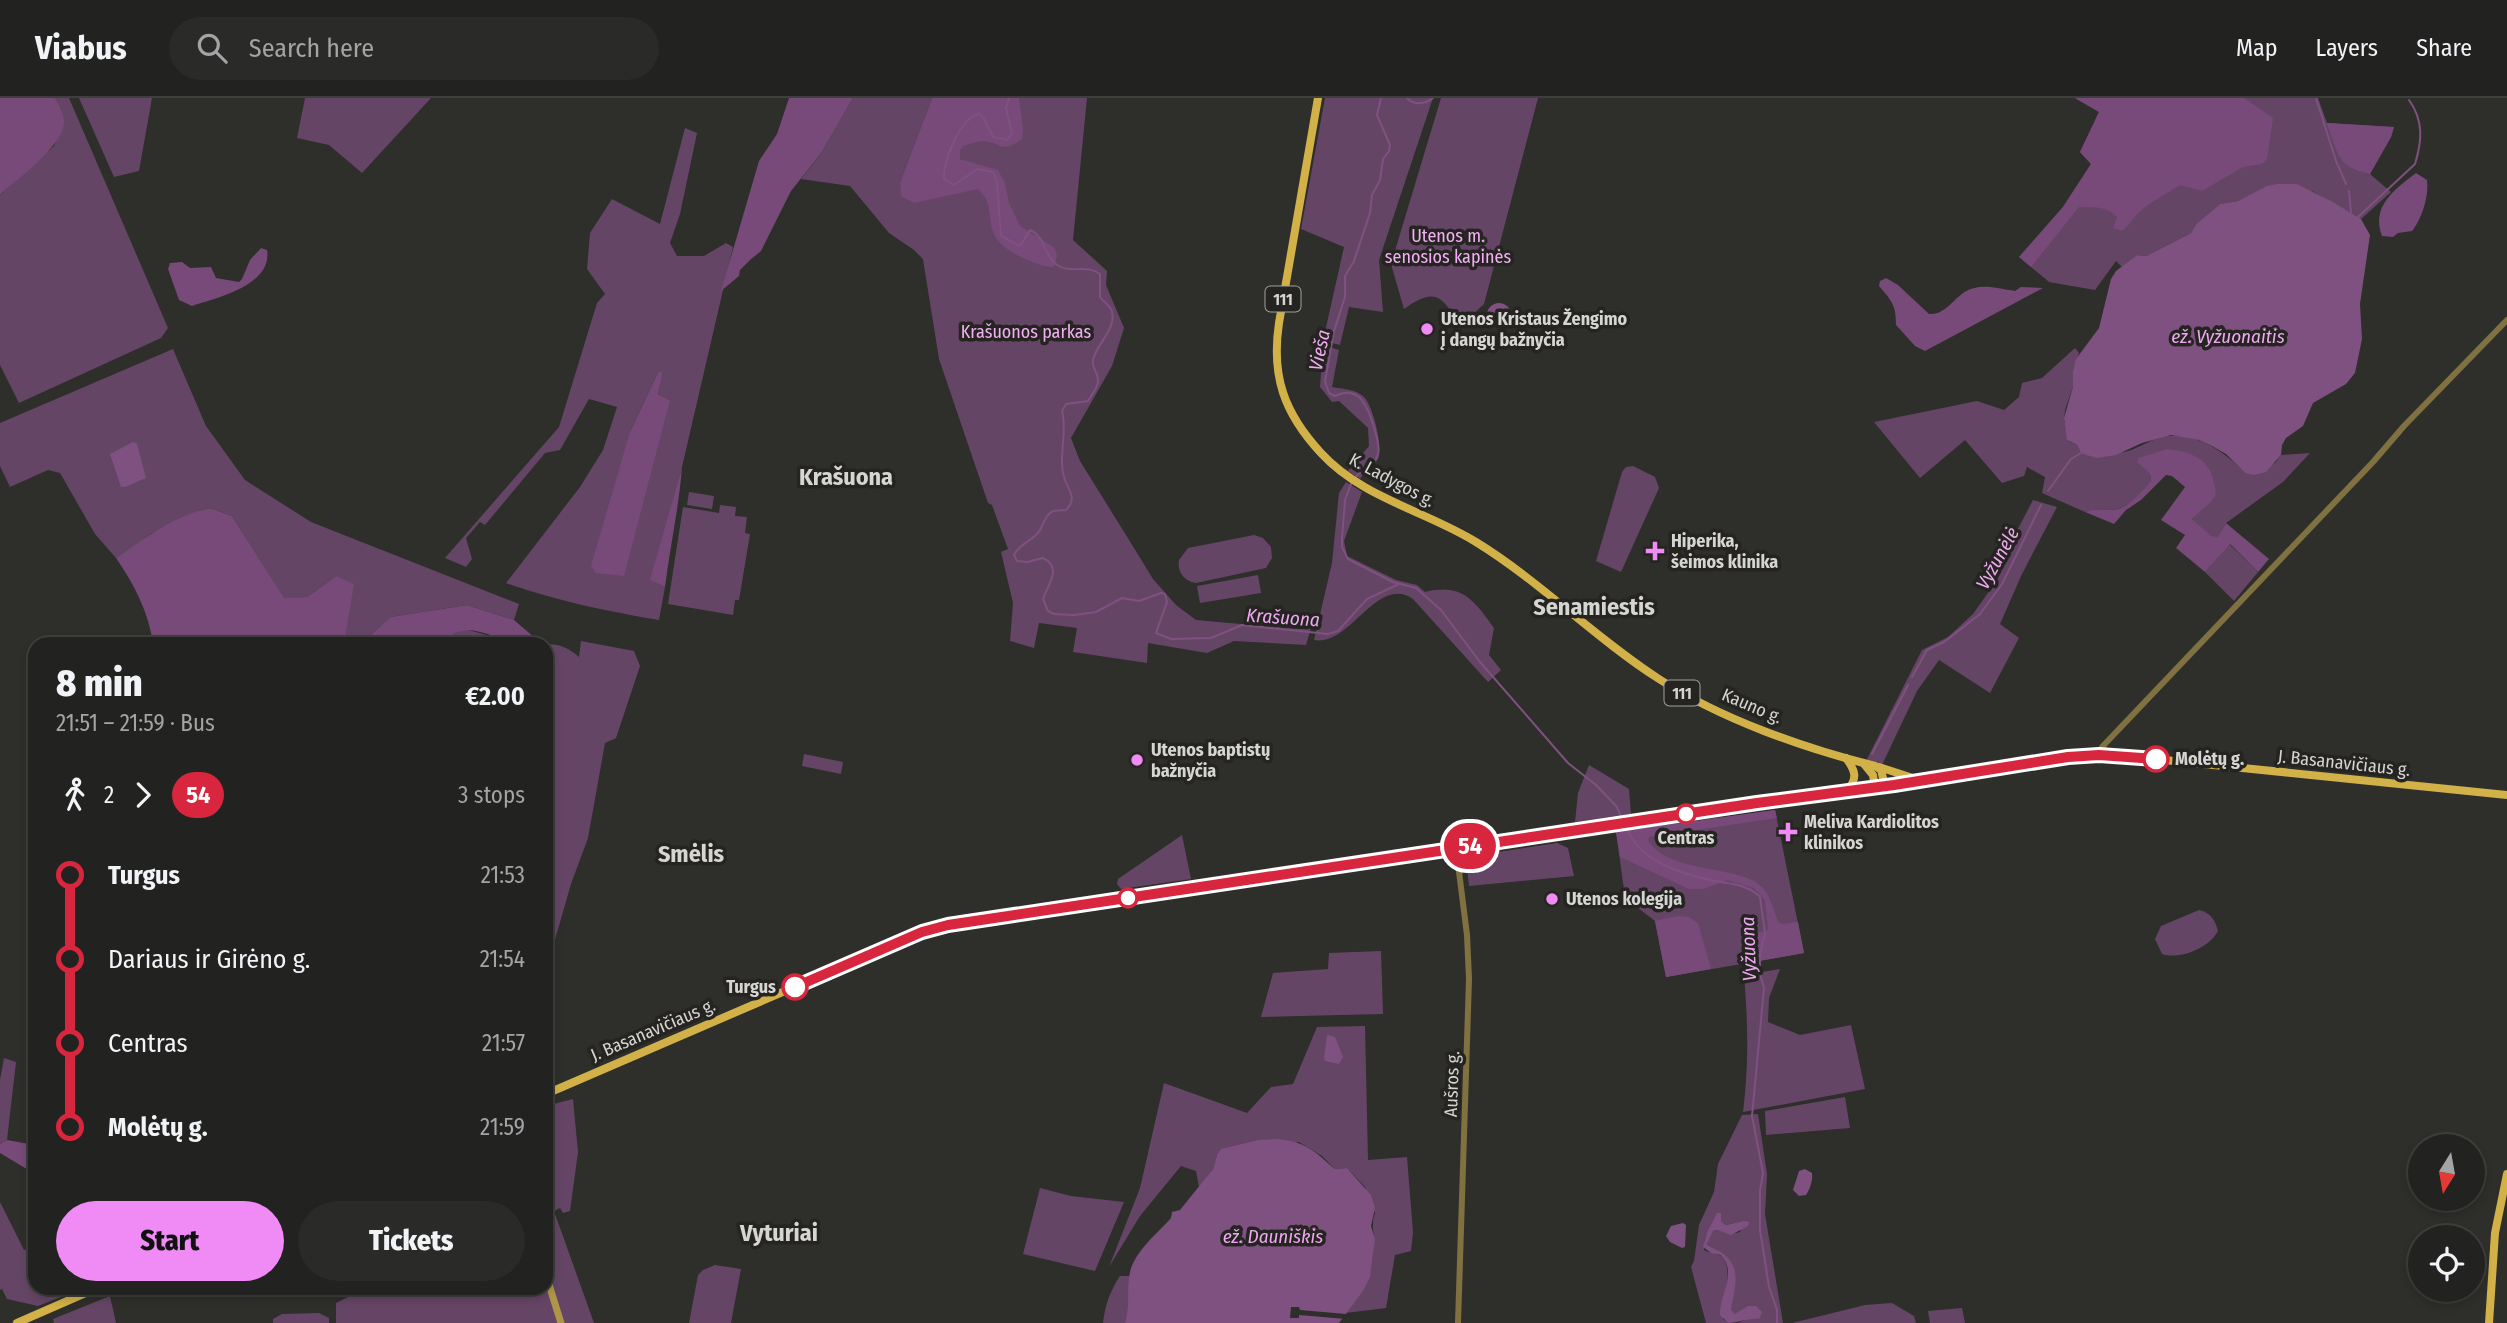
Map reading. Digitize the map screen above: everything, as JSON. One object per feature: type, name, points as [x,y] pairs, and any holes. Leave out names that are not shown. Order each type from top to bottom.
[{"type":"main road","name":"K. Ladygos g.","points":[[1318,98],[1275,358],[1280,388],[1290,408],[1321,453],[1348,477],[1479,544],[1584,622]]},
{"type":"main road","name":"Kauno g.","points":[[1584,622],[1657,678],[1682,693],[1751,725],[1919,780]]},
{"type":"main road","name":"J. Basanavičiaus g.","points":[[553,1091],[936,927],[1456,848],[1875,788],[2018,764],[2099,755],[2507,795]]},
{"type":"main road","points":[[1844,792],[1854,781],[1855,774],[1846,758]]},
{"type":"main road","points":[[1861,762],[1873,775],[1875,788]]},
{"type":"main road","points":[[1875,765],[1881,770],[1885,786]]},
{"type":"main road","points":[[2489,1323],[2495,1233],[2507,1174]]},
{"type":"main road","points":[[17,1323],[81,1295]]},
{"type":"main road","points":[[552,1295],[561,1323]]},
{"type":"street","points":[[2099,755],[2102,747],[2507,320]]},
{"type":"street","name":"Aušros g.","points":[[1456,848],[1467,935],[1469,979],[1458,1323]]},
{"type":"green space","points":[[55,98],[69,98],[168,328],[161,338],[19,403],[0,365],[0,195],[54,146],[64,119]]},
{"type":"green space","points":[[79,98],[152,98],[139,171],[114,177]]},
{"type":"green space","points":[[305,98],[431,98],[362,173],[329,145],[297,138]]},
{"type":"green space","name":"Krašuonos parkas","points":[[853,98],[932,98],[900,182],[914,202],[955,193],[965,161],[960,159],[960,151],[986,98],[1087,98],[1073,240],[1107,271],[1106,285],[1124,328],[1112,366],[1071,438],[1080,461],[1153,579],[1176,605],[1196,620],[1311,628],[1306,645],[1234,641],[1207,653],[1148,643],[1147,663],[1073,652],[1077,628],[1039,623],[1034,648],[1010,641],[1013,603],[1001,552],[1008,549],[992,505],[988,503],[939,359],[923,259],[889,233],[850,186],[801,179],[822,152]]},
{"type":"green space","points":[[1325,98],[1433,98],[1379,260],[1383,312],[1349,307],[1340,345],[1323,341],[1344,247],[1301,229]]},
{"type":"green space","name":"Utenos m. senosios kapinės","points":[[1441,98],[1538,98],[1484,304],[1460,326],[1438,298],[1424,298],[1404,309],[1391,264]]},
{"type":"green space","points":[[2075,98],[2318,98],[2327,123],[2394,127],[2370,174],[2391,192],[2361,219],[2312,191],[2251,195],[2238,201],[2220,204],[2196,224],[2191,233],[2146,256],[2137,255],[2122,267],[2116,261],[2095,290],[2049,282],[2019,257],[2063,207],[2091,164],[2080,152],[2099,112]]},
{"type":"green space","points":[[685,128],[697,133],[680,214],[670,243],[677,256],[704,256],[726,243],[733,247],[682,467],[651,580],[665,587],[659,620],[582,605],[506,583],[580,487],[603,450],[617,407],[589,399],[560,450],[545,453],[485,525],[480,522],[466,538],[472,559],[466,567],[445,558],[559,427],[597,303],[605,294],[587,269],[590,233],[612,199],[660,224]],"holes":[[[659,370],[663,373],[658,394],[670,400],[630,432]]]},
{"type":"green space","points":[[1323,345],[1339,350],[1332,387],[1353,391],[1364,397],[1376,426],[1378,459],[1360,479],[1348,471],[1369,446],[1368,428],[1339,401],[1332,402],[1320,387]]},
{"type":"green space","points":[[2075,348],[2079,353],[2064,419],[2068,441],[2077,445],[2081,453],[2124,452],[2159,438],[2183,436],[2217,450],[2245,473],[2275,463],[2281,455],[2310,453],[2283,482],[2226,523],[2217,537],[2211,537],[2192,519],[2215,488],[2138,462],[2150,474],[2151,480],[2145,489],[2118,509],[2094,509],[2085,512],[2042,493],[2045,477],[2027,467],[2024,476],[2002,483],[1965,440],[1920,478],[1874,422],[1977,401],[2004,410],[2019,397],[2022,383],[2042,378]]},
{"type":"green space","points":[[173,349],[206,426],[245,480],[311,522],[519,604],[514,620],[467,605],[390,617],[370,637],[345,637],[336,576],[307,597],[284,599],[232,516],[210,508],[152,533],[116,558],[95,534],[60,473],[48,470],[10,487],[0,466],[0,423]]},
{"type":"green space","points":[[1633,466],[1655,477],[1659,488],[1621,572],[1596,561],[1622,472],[1626,467]]},
{"type":"green space","points":[[1346,482],[1362,492],[1344,541],[1347,556],[1396,580],[1417,585],[1425,592],[1449,590],[1466,596],[1473,602],[1494,628],[1489,655],[1501,670],[1488,682],[1413,599],[1400,594],[1387,596],[1375,603],[1340,633],[1327,639],[1314,640],[1332,563],[1339,493]]},
{"type":"green space","points":[[689,492],[714,496],[712,509],[687,505]]},
{"type":"green space","points":[[2033,500],[2057,507],[2022,574],[2000,624],[2019,638],[1990,693],[1939,660],[1917,691],[1882,765],[1866,761],[1922,650],[1948,637],[1973,614],[1990,590]]},
{"type":"green space","points":[[720,505],[736,507],[735,516],[747,517],[745,533],[750,534],[739,600],[735,600],[733,615],[668,604],[683,507],[719,513]]},
{"type":"green space","points":[[1254,535],[1263,538],[1271,547],[1272,558],[1266,568],[1196,583],[1180,572],[1179,560],[1188,548]]},
{"type":"green space","points":[[2229,544],[2258,572],[2234,601],[2205,572]]},
{"type":"green space","points":[[1258,575],[1261,593],[1200,603],[1197,586]]},
{"type":"green space","points":[[464,629],[494,637],[448,637]]},
{"type":"green space","points":[[581,641],[634,651],[640,666],[616,738],[605,743],[588,838],[553,947],[553,645],[564,647],[579,657]]},
{"type":"green space","points":[[804,754],[843,762],[841,774],[802,766]]},
{"type":"green space","points":[[1589,765],[1629,789],[1631,814],[1575,822],[1578,793]]},
{"type":"green space","points":[[1775,810],[1804,953],[1666,977],[1655,921],[1633,904],[1626,904],[1616,832]]},
{"type":"green space","points":[[1182,835],[1191,879],[1121,889],[1117,884],[1118,879]]},
{"type":"green space","points":[[1557,843],[1568,848],[1574,876],[1469,886],[1466,857]]},
{"type":"green space","points":[[2199,910],[2214,920],[2218,931],[2214,937],[2208,943],[2185,954],[2162,954],[2155,939],[2161,926]]},
{"type":"green space","points":[[1381,951],[1383,1014],[1261,1017],[1273,973],[1328,969],[1329,953]]},
{"type":"green space","points":[[1780,969],[1769,998],[1768,1022],[1800,1035],[1851,1025],[1865,1089],[1743,1112],[1747,1043],[1744,975]]},
{"type":"green space","points":[[1365,1026],[1368,1160],[1407,1157],[1413,1232],[1411,1251],[1395,1255],[1386,1308],[1345,1313],[1364,1287],[1370,1272],[1375,1213],[1365,1187],[1347,1168],[1335,1169],[1322,1156],[1299,1142],[1217,1155],[1213,1169],[1199,1187],[1196,1171],[1181,1166],[1140,1216],[1109,1267],[1140,1188],[1164,1083],[1247,1113],[1271,1087],[1293,1084],[1317,1027]]},
{"type":"green space","points":[[4,1058],[16,1062],[7,1140],[0,1144],[0,1080]]},
{"type":"green space","points":[[1845,1097],[1850,1128],[1766,1135],[1765,1111]]},
{"type":"green space","points":[[573,1099],[578,1152],[570,1211],[563,1213],[560,1208],[554,1211],[594,1323],[336,1323],[336,1303],[352,1295],[553,1295],[553,1104]]},
{"type":"green space","points":[[1758,1114],[1767,1174],[1765,1214],[1783,1323],[1738,1323],[1749,1318],[1759,1319],[1735,1314],[1731,1309],[1732,1265],[1707,1244],[1712,1231],[1740,1232],[1743,1221],[1726,1225],[1721,1223],[1721,1214],[1718,1213],[1706,1235],[1704,1250],[1725,1260],[1728,1276],[1723,1319],[1728,1323],[1706,1323],[1691,1267],[1699,1225],[1714,1192],[1718,1164],[1742,1115]]},
{"type":"green space","points":[[1040,1188],[1071,1196],[1124,1202],[1095,1271],[1023,1254]]},
{"type":"green space","points":[[0,1202],[24,1250],[28,1249],[28,1295],[66,1295],[38,1306],[7,1299],[2,1289],[0,1290]]},
{"type":"green space","points":[[715,1265],[741,1269],[731,1323],[689,1323],[698,1275]]},
{"type":"green space","points":[[1120,1276],[1129,1276],[1129,1309],[1125,1323],[1103,1323],[1108,1298]]},
{"type":"green space","points":[[110,1296],[116,1323],[54,1323],[53,1319]]},
{"type":"green space","points":[[1892,1303],[1914,1316],[1916,1323],[1792,1323],[1865,1305]]},
{"type":"green space","points":[[1962,1308],[1965,1323],[1930,1323],[1928,1311]]},
{"type":"green space","points":[[319,1313],[329,1318],[329,1323],[273,1323],[273,1319],[282,1314]]},
{"type":"shaded area","points":[[0,98],[55,98],[64,119],[63,129],[50,150],[0,195]]},
{"type":"shaded area","points":[[789,98],[853,98],[822,152],[791,191],[761,251],[740,270],[739,276],[721,291],[759,161],[777,134]]},
{"type":"shaded area","points":[[932,98],[1019,98],[1022,139],[1005,147],[987,141],[969,144],[963,146],[960,151],[960,159],[998,170],[1020,226],[1055,248],[1057,256],[1054,267],[1021,257],[999,242],[992,229],[987,201],[978,189],[914,203],[901,196],[900,182]]},
{"type":"shaded area","points":[[2075,98],[2244,98],[2273,118],[2267,159],[2262,164],[2243,167],[2202,191],[2180,185],[2152,202],[2122,231],[2113,228],[2117,217],[2109,211],[2079,207],[2031,267],[2019,257],[2063,207],[2091,164],[2080,152],[2099,112]]},
{"type":"shaded area","points":[[2327,123],[2394,127],[2370,174],[2344,163]]},
{"type":"shaded area","points":[[2416,173],[2427,180],[2426,200],[2419,220],[2412,231],[2398,233],[2393,237],[2382,236],[2379,225],[2382,207],[2393,192]]},
{"type":"shaded area","points":[[261,248],[267,250],[267,262],[252,281],[241,288],[192,306],[179,300],[168,269],[170,263],[182,262],[190,268],[211,267],[216,278],[239,282],[250,260]]},
{"type":"shaded area","points":[[1886,278],[1898,285],[1929,314],[1941,311],[1960,295],[1977,288],[1993,287],[2015,291],[2021,287],[2043,288],[1925,351],[1915,346],[1896,325],[1892,304],[1879,286],[1880,281]]},
{"type":"shaded area","points":[[659,370],[663,373],[658,394],[670,400],[624,576],[596,573],[591,566],[630,432]]},
{"type":"shaded area","points":[[2167,449],[2196,456],[2207,465],[2216,490],[2215,496],[2192,519],[2211,536],[2217,537],[2226,523],[2269,559],[2258,572],[2230,544],[2205,572],[2176,548],[2185,535],[2161,520],[2185,487],[2172,476],[2166,475],[2114,524],[2085,512],[2094,509],[2118,509],[2132,501],[2151,480],[2150,474],[2137,462],[2139,458]]},
{"type":"shaded area","points":[[682,467],[679,497],[665,587],[650,580]]},
{"type":"shaded area","points":[[210,508],[232,516],[284,598],[307,597],[336,576],[354,584],[345,637],[151,637],[140,599],[116,558],[149,535],[197,511]]},
{"type":"shaded area","points":[[467,605],[514,620],[534,637],[495,637],[469,630],[460,631],[450,637],[370,637],[390,617]]},
{"type":"shaded area","points":[[1775,810],[1777,818],[1649,837],[1648,841],[1659,852],[1673,859],[1738,875],[1762,887],[1770,899],[1778,922],[1798,922],[1804,953],[1743,964],[1742,947],[1746,936],[1768,930],[1765,900],[1754,888],[1727,880],[1703,889],[1689,889],[1620,857],[1616,832]]},
{"type":"shaded area","points":[[1678,916],[1689,917],[1698,923],[1711,969],[1666,977],[1655,921]]},
{"type":"shaded area","points":[[7,1140],[28,1144],[28,1170],[0,1153],[0,1144]]},
{"type":"water","name":"ež. Vyžuonaitis","points":[[2297,184],[2331,201],[2361,219],[2370,235],[2360,304],[2362,339],[2355,373],[2346,384],[2313,403],[2303,426],[2286,438],[2281,455],[2266,472],[2254,475],[2245,473],[2226,454],[2212,446],[2199,440],[2171,435],[2142,443],[2116,455],[2096,458],[2081,453],[2077,445],[2067,440],[2064,418],[2073,387],[2073,371],[2076,359],[2099,328],[2111,279],[2116,271],[2137,255],[2146,256],[2191,233],[2196,224],[2220,204],[2238,201],[2267,186]]},
{"type":"water","points":[[1499,303],[1510,310],[1511,315],[1504,326],[1499,327],[1488,320],[1487,315],[1494,304]]},
{"type":"water","points":[[133,442],[137,444],[146,478],[121,487],[110,454]]},
{"type":"water","points":[[1327,1035],[1335,1037],[1343,1057],[1339,1064],[1325,1061]]},
{"type":"water","name":"ež. Dauniškis","points":[[1278,1139],[1304,1145],[1335,1169],[1347,1168],[1371,1195],[1375,1208],[1371,1226],[1375,1239],[1370,1277],[1339,1323],[1125,1323],[1129,1278],[1134,1261],[1171,1218],[1172,1212],[1180,1210],[1213,1169],[1221,1149],[1259,1140]]},
{"type":"water","points":[[1805,1169],[1812,1173],[1812,1181],[1806,1195],[1799,1196],[1793,1190],[1799,1171]]},
{"type":"water","points":[[1717,1213],[1721,1213],[1721,1222],[1726,1225],[1749,1222],[1748,1226],[1731,1235],[1713,1231],[1707,1244],[1726,1256],[1734,1268],[1736,1281],[1731,1309],[1735,1314],[1748,1306],[1756,1306],[1762,1312],[1759,1319],[1728,1323],[1720,1315],[1728,1277],[1726,1262],[1721,1255],[1711,1253],[1703,1247]]},
{"type":"water","points":[[1683,1223],[1686,1225],[1685,1247],[1682,1248],[1670,1242],[1666,1236],[1671,1226]]},
{"type":"pier","points":[[1291,1307],[1346,1314],[1346,1319],[1299,1315],[1299,1318],[1290,1318]]},
{"type":"waterway","name":"Krašuona","points":[[1009,98],[1006,108],[1012,134],[1007,140],[993,137],[983,117],[979,114],[972,117],[954,141],[946,162],[944,179],[954,185],[977,169],[993,172],[997,182],[1001,236],[1020,246],[1030,230],[1039,237],[1049,257],[1057,265],[1100,274],[1100,297],[1111,309],[1113,316],[1110,329],[1093,360],[1098,378],[1096,389],[1088,401],[1066,404],[1062,411],[1063,472],[1072,495],[1071,502],[1066,510],[1050,513],[1038,533],[1018,548],[1014,555],[1017,561],[1027,562],[1043,558],[1049,562],[1053,571],[1043,599],[1048,611],[1074,615],[1096,612],[1122,598],[1139,601],[1161,593],[1165,594],[1167,602],[1156,633],[1171,639],[1211,638],[1242,625],[1328,634],[1338,631],[1367,599],[1399,584]]},
{"type":"waterway","name":"Vieša","points":[[1356,477],[1378,454],[1374,427],[1362,400],[1351,393],[1335,396],[1329,393],[1325,381],[1334,331],[1345,297],[1345,276],[1354,261],[1370,213],[1372,195],[1380,180],[1383,159],[1389,151],[1390,145],[1377,115],[1381,98]]},
{"type":"waterway","name":"Vieša","points":[[1407,98],[1420,103],[1433,98]]},
{"type":"waterway","points":[[2316,98],[2346,184]]},
{"type":"waterway","points":[[2358,217],[2415,164],[2420,131],[2417,116],[2409,100]]},
{"type":"waterway","points":[[2349,191],[2351,213]]},
{"type":"waterway","name":"Vyžunėlė","points":[[2048,491],[2071,459],[2081,453]]},
{"type":"waterway","name":"Vyžuona","points":[[1351,484],[1345,500],[1342,538],[1342,547],[1348,559],[1393,582],[1416,588],[1441,610],[1480,662],[1568,763],[1596,785],[1617,807],[1623,822]]},
{"type":"waterway","name":"Vyžunėlė","points":[[1912,677],[1927,650],[1944,642],[1980,614],[2002,584],[2041,505]]},
{"type":"waterway","name":"Vyžunėlė","points":[[1872,754],[1908,685]]},
{"type":"waterway","name":"Vyžuona","points":[[1626,827],[1632,839],[1651,858],[1689,875],[1745,887],[1760,897],[1765,933],[1760,954],[1760,974],[1764,988],[1752,1116],[1763,1173],[1760,1230],[1769,1287],[1777,1310],[1777,1323]]},
{"type":"bus line","name":"54","points":[[795,987],[936,927],[1757,803],[1894,785],[2007,765],[2099,755],[2156,759]]},
{"type":"place","name":"Utenos Kristaus Žengimo į dangų bažnyčia","points":[[1427,329]]},
{"type":"place","name":"Hiperika, šeimos klinika","points":[[1655,551]]},
{"type":"place","name":"Molėtų g.","points":[[2156,759]]},
{"type":"place","name":"Utenos baptistų bažnyčia","points":[[1137,760]]},
{"type":"place","name":"Centras","points":[[1686,814]]},
{"type":"place","name":"Meliva Kardiolitos klinikos","points":[[1788,832]]},
{"type":"place","name":"Utenos kolegija","points":[[1552,899]]},
{"type":"place","name":"Turgus","points":[[795,987]]},
{"type":"district","name":"Krašuona","points":[[846,477]]},
{"type":"district","name":"Senamiestis","points":[[1594,607]]},
{"type":"district","name":"Smėlis","points":[[691,854]]},
{"type":"district","name":"Vyturiai","points":[[779,1233]]}]
